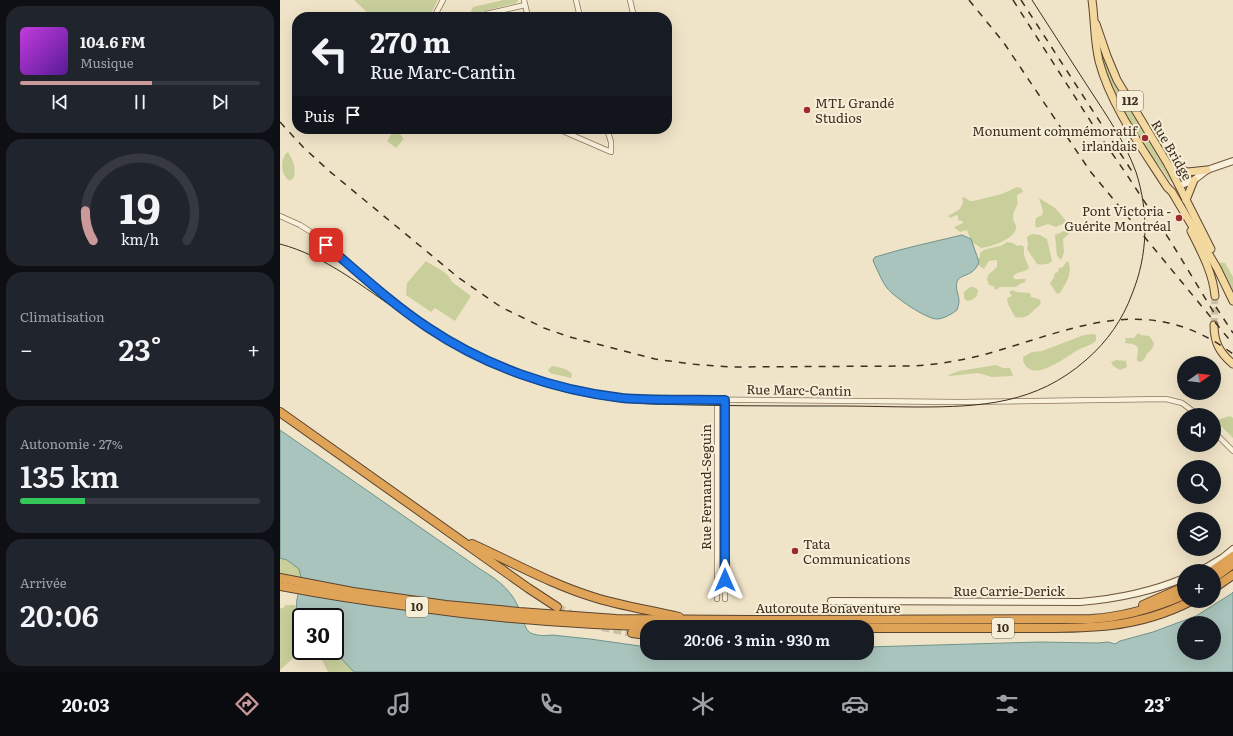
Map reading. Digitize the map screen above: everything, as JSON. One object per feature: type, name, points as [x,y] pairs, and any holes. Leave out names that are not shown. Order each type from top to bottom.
[{"type":"highway","points":[[280,412],[454,536],[557,607]]},
{"type":"highway","points":[[454,536],[586,595],[617,604],[654,610],[691,620]]},
{"type":"highway","points":[[1221,565],[1233,556]]},
{"type":"highway","points":[[1221,573],[1233,564]]},
{"type":"highway","points":[[1221,583],[1233,575]]},
{"type":"highway","name":"Autoroute Bonaventure","points":[[280,578],[300,586]]},
{"type":"highway","name":"Autoroute Bonaventure","points":[[280,586],[300,586],[432,610],[536,617],[640,620]]},
{"type":"highway","points":[[1086,619],[1132,609],[1177,591]]},
{"type":"highway","name":"Autoroute Bonaventure","points":[[691,620],[1086,619],[1134,612],[1177,598]]},
{"type":"highway","name":"Autoroute Bonaventure","points":[[874,628],[1098,628],[1145,619],[1177,607]]},
{"type":"highway","name":"Autoroute Bonaventure","points":[[536,617],[609,625],[640,626]]},
{"type":"highway","points":[[632,633],[640,634]]},
{"type":"main road","name":"Rue Bridge","points":[[1092,0],[1095,21],[1094,33],[1097,50],[1109,90],[1120,111],[1198,240],[1218,268]]},
{"type":"main road","name":"Rue Bridge","points":[[1095,21],[1100,32],[1104,50],[1117,80],[1169,166],[1187,203],[1198,221],[1233,301]]},
{"type":"main road","points":[[1169,166],[1188,172],[1207,170]]},
{"type":"main road","points":[[1187,203],[1194,180]]},
{"type":"main road","points":[[1167,187],[1179,186]]},
{"type":"main road","name":"Rue Bridge","points":[[1187,203],[1198,240],[1215,282],[1216,298]]},
{"type":"main road","points":[[1216,327],[1216,342],[1219,350],[1233,364]]},
{"type":"street","points":[[437,12],[443,0]]},
{"type":"street","points":[[576,0],[579,12]]},
{"type":"street","points":[[630,0],[633,12]]},
{"type":"street","points":[[493,12],[524,3]]},
{"type":"street","points":[[570,134],[611,152],[609,134]]},
{"type":"street","points":[[1179,186],[1194,180],[1207,170],[1233,161]]},
{"type":"street","name":"Rue Marc-Cantin","points":[[280,216],[311,232],[402,309],[426,326],[458,345],[498,365],[551,384],[605,395],[650,399],[959,402],[1166,400],[1182,403],[1189,408]]},
{"type":"street","name":"Rue Fernand-Seguin","points":[[717,400],[717,599]]},
{"type":"street","name":"Rue Fernand-Seguin","points":[[725,400],[725,599]]},
{"type":"street","points":[[1221,439],[1233,451]]},
{"type":"street","points":[[1212,564],[1233,549]]},
{"type":"street","name":"Rue Carrie-Derick","points":[[831,601],[1080,602],[1132,595],[1177,581]]},
{"type":"green space","points":[[354,0],[438,0],[432,12],[367,12]]},
{"type":"green space","points":[[503,0],[518,0],[516,3],[483,12],[470,12],[473,7]]},
{"type":"green space","points":[[1098,37],[1164,161],[1174,183],[1169,180],[1152,158],[1120,107],[1111,87],[1101,55]]},
{"type":"green space","points":[[391,134],[400,134],[403,138],[396,148],[387,141]]},
{"type":"green space","points":[[288,152],[293,161],[295,170],[294,177],[290,181],[284,175],[282,166],[285,154]]},
{"type":"green space","points":[[1175,170],[1192,175],[1192,176],[1181,181]]},
{"type":"green space","points":[[1017,187],[1021,188],[1023,192],[1017,195],[1017,204],[1013,215],[1016,229],[1014,233],[1006,240],[981,248],[971,241],[967,230],[960,232],[954,227],[963,223],[962,221],[958,220],[957,215],[950,218],[948,216],[960,209],[963,202],[962,198],[964,197],[970,201],[973,201],[1002,194]]},
{"type":"green space","points":[[1039,198],[1055,208],[1067,222],[1056,227],[1048,224],[1036,228],[1036,218],[1042,215],[1043,211]]},
{"type":"green space","points":[[1064,231],[1069,232],[1069,234],[1063,239],[1064,253],[1061,260],[1057,256],[1055,235]]},
{"type":"green space","points":[[1029,235],[1040,235],[1047,239],[1052,261],[1049,263],[1043,265],[1037,264],[1027,249],[1027,238]]},
{"type":"green space","points":[[1007,242],[1024,247],[1024,255],[1029,268],[1026,271],[1014,275],[1013,278],[1026,279],[1025,282],[1016,287],[1000,287],[996,290],[993,286],[989,285],[987,280],[988,275],[997,267],[997,260],[989,261],[984,269],[977,264],[977,259],[983,251],[1000,246]]},
{"type":"green space","points":[[426,261],[444,272],[452,282],[471,296],[455,321],[435,308],[431,312],[406,295],[407,283]]},
{"type":"green space","points":[[1067,261],[1070,267],[1068,279],[1058,294],[1050,283],[1055,273],[1058,272],[1059,268],[1063,267]]},
{"type":"green space","points":[[1220,262],[1225,263],[1233,277],[1233,292],[1220,264]]},
{"type":"green space","points":[[970,287],[974,287],[978,290],[977,296],[972,300],[967,301],[964,298],[964,292]]},
{"type":"green space","points":[[1013,290],[1016,292],[1030,293],[1031,297],[1039,299],[1041,302],[1030,314],[1021,318],[1015,317],[1008,304],[1007,298],[1012,296],[1009,292]]},
{"type":"green space","points":[[1138,333],[1149,336],[1154,344],[1153,348],[1141,362],[1137,361],[1137,346],[1125,343],[1126,338],[1134,338]]},
{"type":"green space","points":[[1084,335],[1096,335],[1096,340],[1091,345],[1080,349],[1061,361],[1046,368],[1033,370],[1028,368],[1024,363],[1023,357],[1032,352],[1042,351]]},
{"type":"green space","points":[[1117,360],[1126,361],[1127,367],[1120,370],[1113,366],[1111,362]]},
{"type":"green space","points":[[996,365],[1003,368],[1010,368],[1013,376],[992,377],[978,373],[948,375],[959,371]]},
{"type":"green space","points":[[552,366],[568,371],[572,374],[571,378],[550,373],[548,370]]},
{"type":"green space","points":[[720,411],[723,411],[723,484],[720,484]]},
{"type":"green space","points":[[1230,416],[1233,418],[1233,438],[1221,426],[1221,419]]},
{"type":"green space","points":[[720,496],[723,496],[723,584],[719,584]]},
{"type":"green space","points":[[280,558],[287,560],[299,569],[301,579],[280,575]]},
{"type":"green space","points":[[286,605],[295,605],[296,608],[292,608],[292,659],[280,670],[280,608],[283,608]]},
{"type":"green space","points":[[322,660],[343,660],[354,672],[328,672]]},
{"type":"water","points":[[962,235],[971,239],[979,262],[973,271],[961,277],[957,282],[956,287],[959,304],[957,310],[942,318],[932,318],[910,307],[896,297],[885,285],[873,260],[875,257]]},
{"type":"water","points":[[280,430],[500,583],[514,598],[528,631],[536,635],[590,639],[640,646],[640,660],[874,660],[874,647],[1040,642],[1108,642],[1115,644],[1120,641],[1153,632],[1177,623],[1177,660],[1221,660],[1221,616],[1196,616],[1209,608],[1221,608],[1221,600],[1233,592],[1233,672],[354,672],[343,660],[344,660],[344,608],[297,608],[301,576],[299,569],[287,560],[280,558]]},
{"type":"tunnel","points":[[1214,325],[1215,296]]},
{"type":"tunnel","points":[[557,607],[574,616]]},
{"type":"tunnel","points":[[602,627],[632,633]]},
{"type":"tram line","points":[[280,244],[297,249],[329,265],[443,341],[479,361],[527,381],[576,394],[601,399],[652,404],[918,407],[986,404],[1027,394],[1048,386],[1067,375],[1094,353],[1114,330],[1124,312],[1137,279],[1144,249],[1145,233],[1145,218],[1140,187],[1127,150],[1109,119],[1032,0]]},
{"type":"railway","points":[[969,0],[1004,43],[1090,171],[1233,344]]},
{"type":"railway","points":[[1013,0],[1100,136],[1171,242],[1216,316]]},
{"type":"railway","points":[[1021,0],[1135,176]]},
{"type":"railway","points":[[280,122],[303,147],[328,170],[459,278],[501,307],[544,328],[570,337],[655,359],[691,364],[732,367],[915,366],[952,361],[990,353],[1083,326],[1113,320],[1142,319],[1172,324],[1202,335],[1233,354]]},
{"type":"railway","points":[[1216,307],[1233,333]]},
{"type":"place","name":"MTL Grandé Studios","points":[[807,110]]},
{"type":"place","name":"Monument commémoratif irlandais","points":[[1145,138]]},
{"type":"place","name":"Pont Victoria - Guérite Montréal","points":[[1179,218]]},
{"type":"place","name":"Tata Communications","points":[[795,551]]},
{"type":"route","points":[[326,245],[402,309],[426,326],[451,342],[491,362],[529,377],[580,391],[628,398],[725,400],[725,580]]}]
